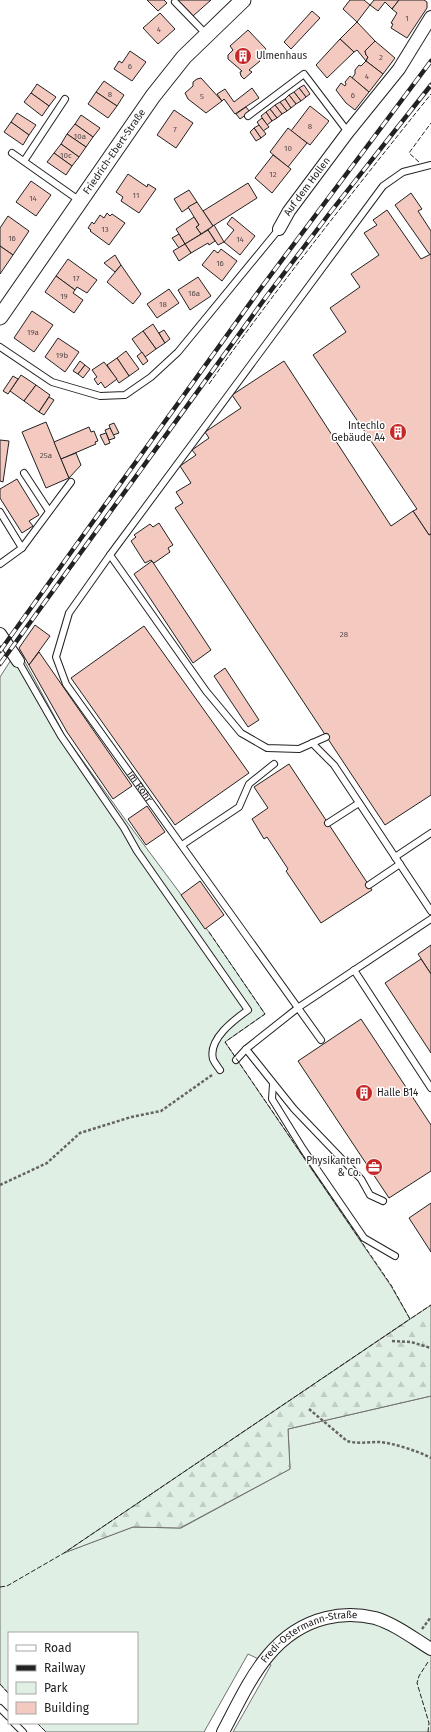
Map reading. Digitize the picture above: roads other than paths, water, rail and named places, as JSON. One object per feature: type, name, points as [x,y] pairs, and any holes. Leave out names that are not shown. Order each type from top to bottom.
[{"type":"street","name":"Friedrich-Ebert-Straße","points":[[4,308],[153,96],[184,57],[244,0]]},
{"type":"street","name":"Auf dem Hollen","points":[[279,229],[289,211],[348,132],[399,69],[431,17]]},
{"type":"street","points":[[0,634],[18,661]]},
{"type":"street","name":"Fredi-Ostermann-Straße","points":[[223,1732],[262,1662],[277,1644],[296,1630],[318,1620],[339,1615],[358,1615],[376,1618],[395,1627],[431,1649]]},
{"type":"lane","points":[[175,2],[207,35]]},
{"type":"lane","points":[[248,116],[304,74],[348,132]]},
{"type":"lane","points":[[24,161],[65,99]]},
{"type":"lane","points":[[12,153],[80,201]]},
{"type":"lane","name":"Im Rohr","points":[[321,1040],[299,1007],[66,684],[56,657],[69,613],[110,555],[383,186],[404,172],[430,167]]},
{"type":"lane","name":"Auf dem Hollen","points":[[0,347],[52,382],[100,396],[125,395],[151,377],[178,352],[279,229]]},
{"type":"lane","points":[[24,473],[49,511]]},
{"type":"lane","points":[[0,564],[22,548],[71,482]]},
{"type":"lane","points":[[0,512],[22,548]]},
{"type":"lane","points":[[110,555],[206,691],[241,733],[267,748],[299,748],[326,737]]},
{"type":"lane","points":[[18,661],[61,736],[124,828],[137,851],[248,1010],[225,1027],[213,1048],[214,1059],[220,1070]]},
{"type":"lane","points":[[312,743],[334,764],[431,911]]},
{"type":"lane","points":[[182,845],[239,807],[249,784],[274,764]]},
{"type":"lane","points":[[328,823],[359,803]]},
{"type":"lane","points":[[395,857],[431,833]]},
{"type":"lane","points":[[369,885],[400,864]]},
{"type":"lane","points":[[236,1060],[246,1050],[299,1007],[431,920]]},
{"type":"lane","points":[[354,970],[431,1088]]},
{"type":"lane","points":[[246,1050],[294,1109],[361,1179],[370,1195],[383,1201]]},
{"type":"lane","points":[[273,1084],[272,1100],[303,1149],[364,1238],[395,1256]]},
{"type":"lane","points":[[0,1708],[8,1716]]},
{"type":"lane","points":[[15,1724],[23,1732]]},
{"type":"railway","points":[[0,651],[258,292],[431,61]]},
{"type":"railway","points":[[0,664],[266,297],[329,214],[431,85]]},
{"type":"place","name":"Ulmenhaus","points":[[243,56]]},
{"type":"place","name":"Intechlo Gebäude A4","points":[[398,432]]},
{"type":"place","name":"Halle B14","points":[[364,1093]]},
{"type":"place","name":"Physikanten & Co.","points":[[374,1167]]}]
